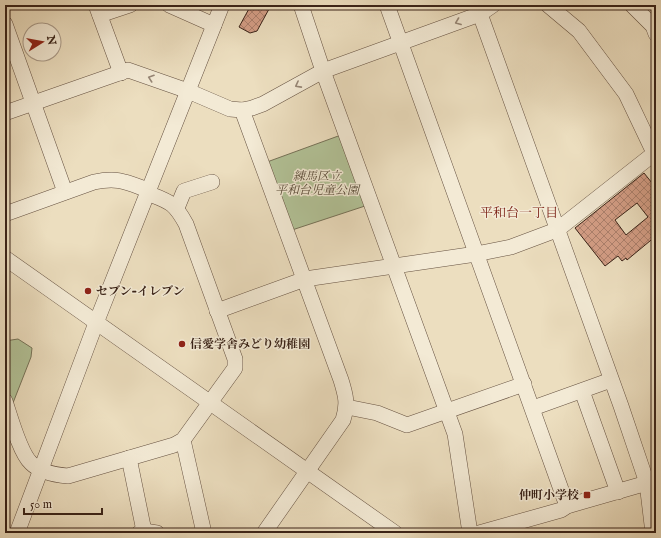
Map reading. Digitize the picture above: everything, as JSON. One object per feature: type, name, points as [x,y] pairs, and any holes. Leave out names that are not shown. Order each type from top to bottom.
[{"type":"street","points":[[120,73],[98,10],[130,5]]},
{"type":"street","points":[[169,5],[214,25]]},
{"type":"street","points":[[17,533],[96,323],[222,5]]},
{"type":"street","points":[[301,5],[323,72],[455,434],[470,533]]},
{"type":"street","points":[[387,5],[567,506]]},
{"type":"street","points":[[5,113],[128,70],[188,91],[230,109],[242,110],[263,104],[323,72],[480,14],[493,5]]},
{"type":"street","points":[[217,311],[305,279],[476,254],[511,247],[557,230],[655,154],[626,94],[579,31],[548,5]]},
{"type":"street","points":[[632,5],[653,26],[656,34]]},
{"type":"street","points":[[480,14],[612,380],[652,483],[653,533]]},
{"type":"street","points":[[5,24],[65,192]]},
{"type":"street","points":[[242,110],[341,380],[347,407],[343,420],[264,533]]},
{"type":"street","points":[[5,214],[94,182],[109,179],[124,181],[166,200],[177,208],[186,224],[235,359],[235,368],[183,440],[174,445],[68,476],[53,474],[41,469],[31,464],[24,456],[5,401]]},
{"type":"street","points":[[177,208],[184,191],[212,182]]},
{"type":"street","points":[[5,258],[395,533]]},
{"type":"street","points":[[533,408],[612,380]]},
{"type":"street","points":[[347,407],[377,413],[407,425],[524,384]]},
{"type":"street","points":[[582,391],[618,492]]},
{"type":"street","points":[[183,440],[204,533]]},
{"type":"street","points":[[129,458],[147,532]]},
{"type":"street","points":[[479,533],[561,510],[567,506],[652,483]]},
{"type":"green space","name":"練馬区立 平和台児童公園","points":[[341,135],[365,206],[292,230],[267,162]]},
{"type":"green space","points":[[18,339],[32,348],[31,357],[11,408],[5,391],[5,341]]},
{"type":"building","points":[[251,5],[262,5],[269,9],[257,31],[250,33],[239,27]]},
{"type":"building","points":[[644,173],[656,188],[656,236],[627,260],[626,258],[622,261],[618,256],[605,266],[575,228]],"holes":[[[637,203],[648,217],[626,235],[615,220]]]},
{"type":"place","name":"セブン-イレブン","points":[[88,291]]},
{"type":"place","name":"信愛学舎みどり幼稚園","points":[[182,344]]},
{"type":"place","name":"仲町小学校","points":[[587,495]]},
{"type":"district","name":"平和台一丁目","points":[[519,212]]}]
